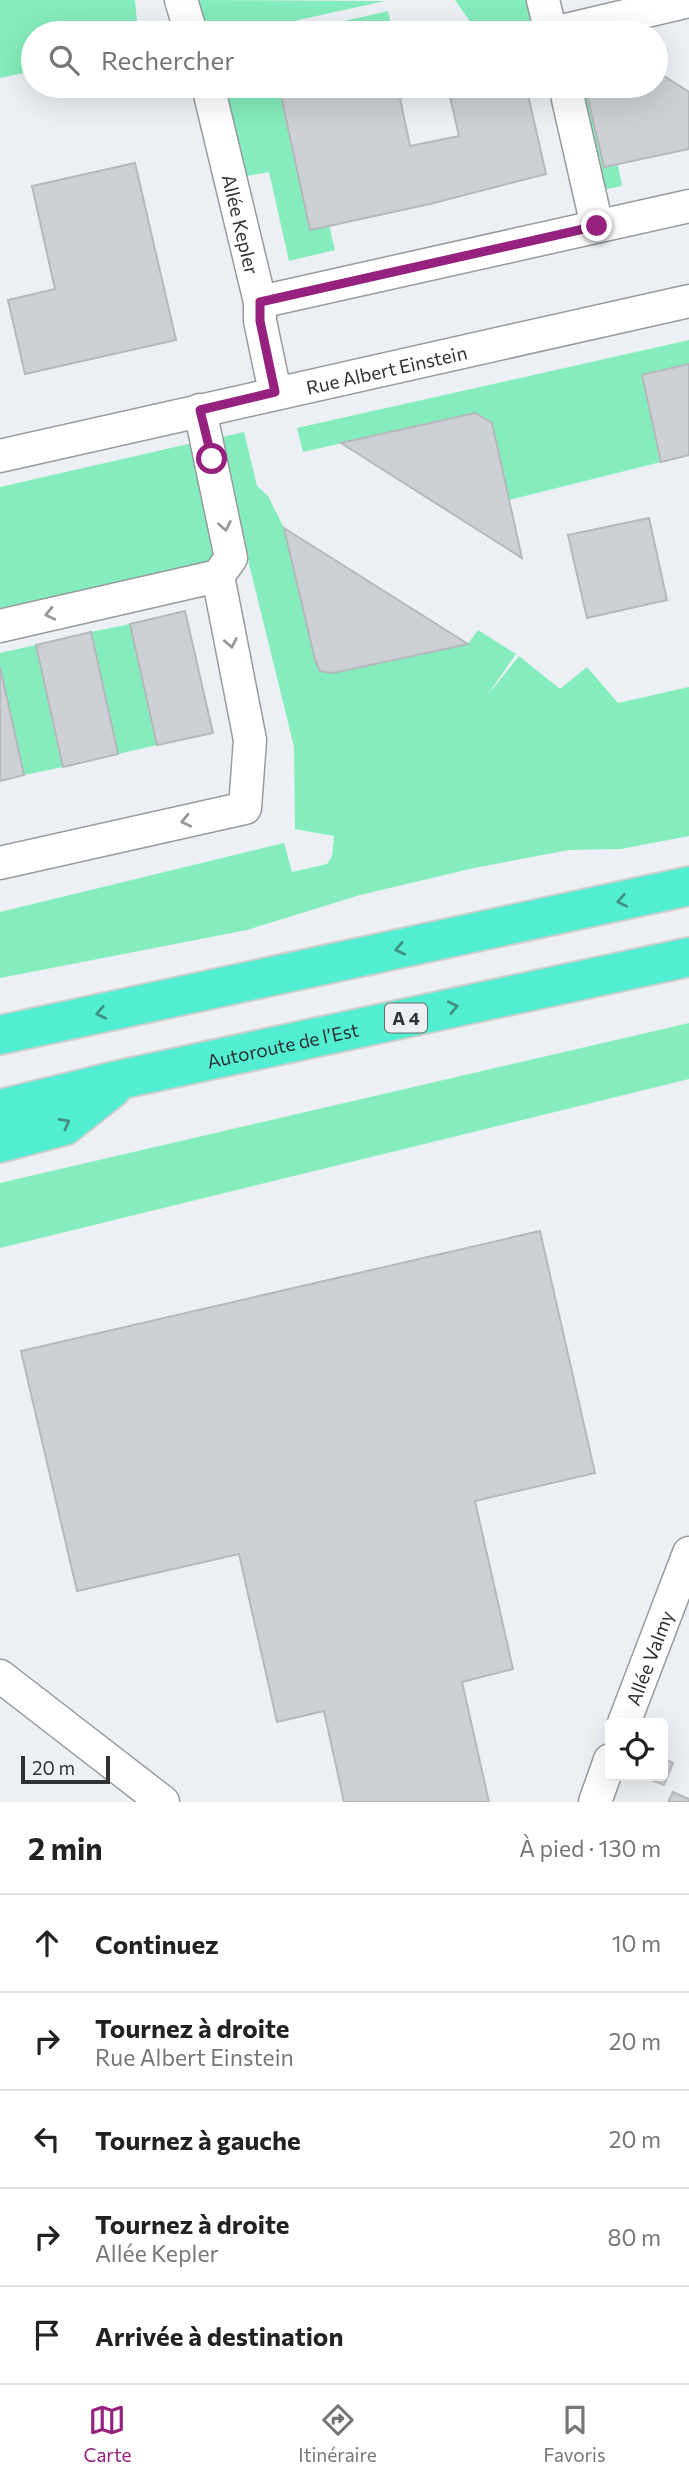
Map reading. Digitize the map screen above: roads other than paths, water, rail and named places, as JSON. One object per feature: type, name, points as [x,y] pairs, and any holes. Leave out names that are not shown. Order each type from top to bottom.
[{"type":"highway","points":[[0,1035],[689,886]]},
{"type":"highway","name":"Autoroute de l’Est","points":[[0,1109],[123,1079],[689,957]]},
{"type":"highway","points":[[0,1143],[64,1126],[123,1079]]},
{"type":"street","points":[[181,0],[187,21]]},
{"type":"street","points":[[543,0],[549,21]]},
{"type":"street","points":[[603,21],[689,1]]},
{"type":"street","name":"Allée Kepler","points":[[211,98],[260,302],[260,321],[275,392]]},
{"type":"street","points":[[568,98],[597,226]]},
{"type":"street","points":[[260,302],[689,206]]},
{"type":"street","name":"Rue Albert Einstein","points":[[1,449],[200,410],[689,301]]},
{"type":"street","points":[[0,625],[218,576],[231,558],[200,410]]},
{"type":"street","points":[[0,863],[245,808],[250,740],[218,576]]},
{"type":"street","name":"Allée Valmy","points":[[626,1718],[689,1553]]},
{"type":"street","points":[[0,1676],[163,1802]]},
{"type":"street","points":[[595,1802],[605,1774]]}]
